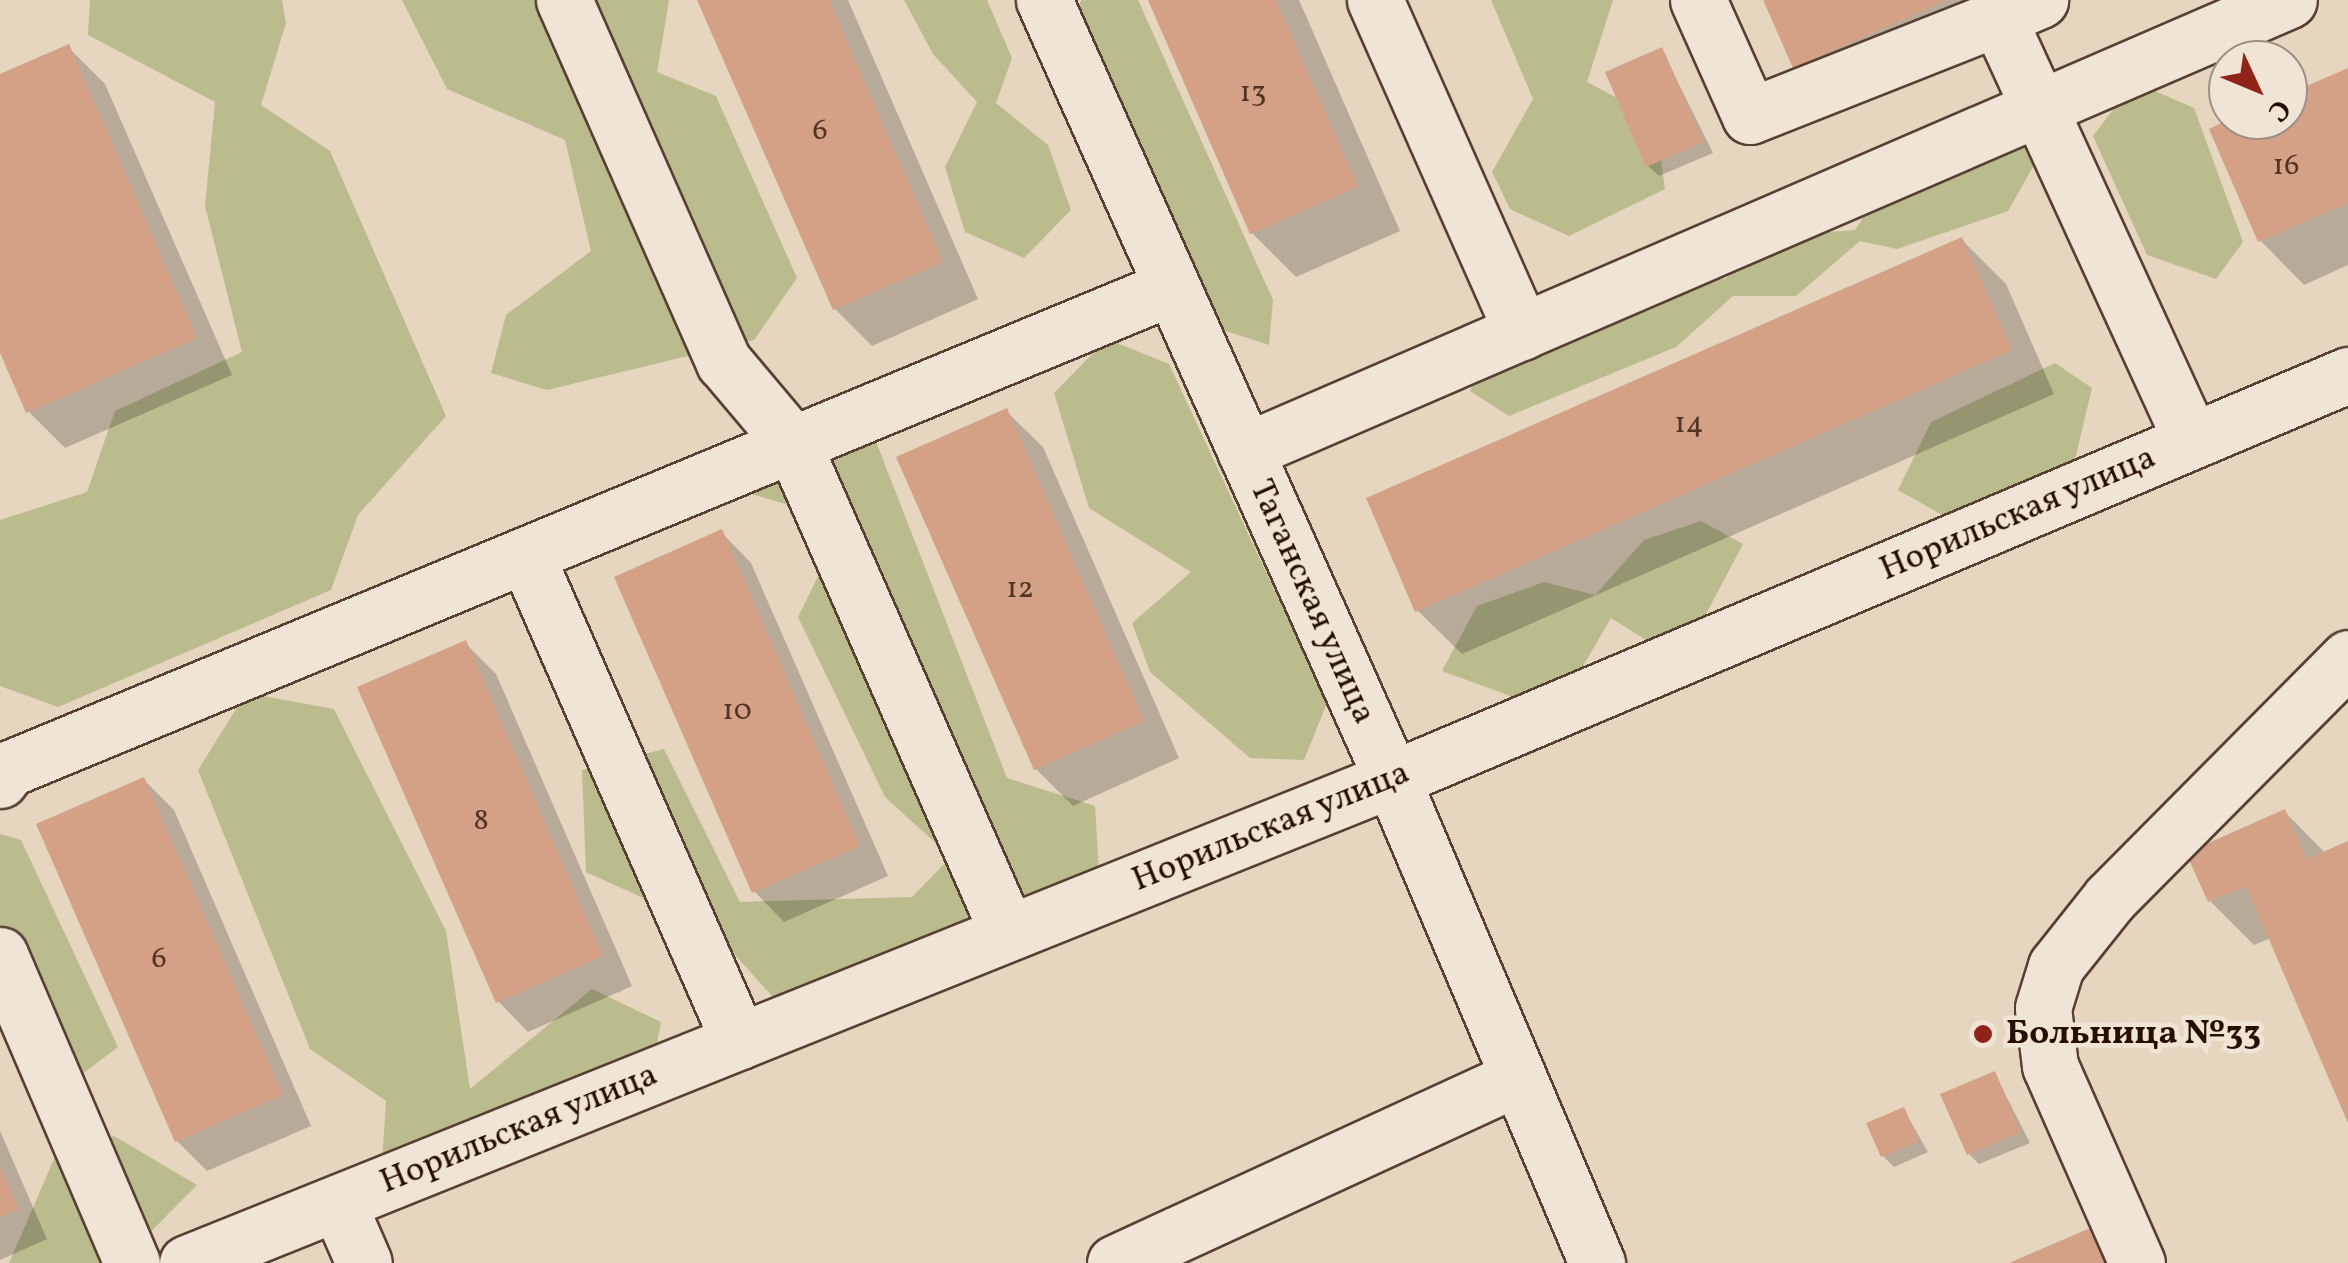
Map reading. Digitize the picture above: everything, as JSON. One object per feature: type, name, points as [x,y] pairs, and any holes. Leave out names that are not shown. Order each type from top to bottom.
[{"type":"street","points":[[564,0],[724,362],[794,444],[1008,933]]},
{"type":"street","name":"Таганская улица","points":[[1044,0],[1392,779],[1597,1263]]},
{"type":"street","points":[[1375,0],[1522,332]]},
{"type":"street","points":[[1698,0],[1750,116],[2019,9],[2038,110],[2192,441]]},
{"type":"street","points":[[1245,451],[2289,0]]},
{"type":"street","points":[[0,780],[8,770],[1172,287]]},
{"type":"street","name":"Норильская улица","points":[[187,1263],[1392,779],[2348,375]]},
{"type":"street","points":[[526,554],[739,1041]]},
{"type":"street","points":[[2137,1263],[2050,1066],[2043,1008],[2056,966],[2110,898],[2348,658]]},
{"type":"street","points":[[0,955],[132,1263]]},
{"type":"street","points":[[1115,1263],[1518,1078]]},
{"type":"street","points":[[338,1203],[364,1263]]},
{"type":"green space","points":[[90,0],[282,0],[286,23],[261,105],[330,151],[446,416],[358,515],[331,590],[58,707],[0,686],[0,520],[87,492],[115,411],[242,352],[205,206],[215,102],[88,35]]},
{"type":"green space","points":[[402,0],[669,0],[657,72],[716,96],[797,278],[754,340],[547,390],[491,373],[506,315],[591,251],[565,140],[447,89]]},
{"type":"green space","points":[[904,0],[987,0],[1012,58],[996,103],[1048,145],[1071,210],[1024,258],[965,232],[945,167],[977,102],[933,54]]},
{"type":"green space","points":[[1082,0],[1138,0],[1273,300],[1269,345],[1210,326],[1069,18]]},
{"type":"green space","points":[[1491,0],[1613,0],[1587,82],[1655,118],[1665,189],[1569,236],[1510,209],[1492,172],[1533,99]]},
{"type":"green space","points":[[2134,82],[2194,108],[2243,242],[2216,279],[2147,255],[2093,136]]},
{"type":"green space","points":[[2001,107],[2042,151],[2008,211],[1897,249],[1860,241],[1796,296],[1733,296],[1676,347],[1509,416],[1470,391],[1499,323],[1639,253],[1725,279],[1775,236],[1855,230],[1916,139]]},
{"type":"green space","points":[[1107,339],[1169,364],[1327,703],[1304,760],[1250,758],[1150,672],[1132,623],[1191,572],[1089,508],[1054,393]]},
{"type":"green space","points":[[2055,363],[2092,388],[2072,472],[1958,524],[1898,490],[1931,422]]},
{"type":"green space","points":[[875,439],[1007,778],[1095,806],[1099,872],[779,1004],[712,929],[586,872],[582,770],[664,749],[740,902],[912,897],[951,857],[885,797],[798,617],[845,522],[745,492]]},
{"type":"green space","points":[[1701,521],[1743,544],[1705,616],[1646,640],[1611,618],[1580,671],[1524,701],[1442,671],[1477,606],[1544,582],[1595,595],[1644,540]]},
{"type":"green space","points":[[246,693],[334,709],[446,931],[470,1089],[592,989],[661,1022],[648,1090],[382,1161],[386,1101],[310,1049],[198,770]]},
{"type":"green space","points":[[0,834],[21,840],[118,1047],[77,1078],[0,1032]]},
{"type":"green space","points":[[114,1136],[197,1185],[120,1263],[9,1263],[54,1159]]},
{"type":"building","points":[[697,0],[829,0],[943,262],[833,310]]},
{"type":"building","points":[[1148,0],[1276,0],[1358,187],[1250,234]]},
{"type":"building","points":[[1763,0],[1947,0],[1793,68]]},
{"type":"building","points":[[69,44],[197,338],[26,413],[0,353],[0,74]]},
{"type":"building","points":[[1662,47],[1704,142],[1646,167],[1605,72]]},
{"type":"building","points":[[2348,68],[2348,203],[2258,242],[2214,140],[2308,140],[2308,85]]},
{"type":"building","points":[[1962,237],[2012,350],[1415,612],[1366,498]]},
{"type":"building","points":[[1007,408],[1144,721],[1034,770],[896,457]]},
{"type":"building","points":[[722,529],[860,846],[752,893],[614,577]]},
{"type":"building","points":[[466,640],[603,956],[496,1003],[357,687]]},
{"type":"building","points":[[144,777],[283,1095],[175,1142],[36,824]]},
{"type":"building","points":[[2285,809],[2307,859],[2348,841],[2348,1123],[2246,886],[2208,902],[2186,853]]},
{"type":"building","points":[[1995,1071],[2021,1132],[1967,1155],[1940,1094]]},
{"type":"building","points":[[1904,1107],[1919,1141],[1881,1157],[1866,1123]]},
{"type":"building","points":[[0,1166],[19,1209],[0,1217]]},
{"type":"building","points":[[2102,1223],[2119,1263],[2009,1263]]},
{"type":"place","name":"Больница №33","points":[[1983,1034]]}]
